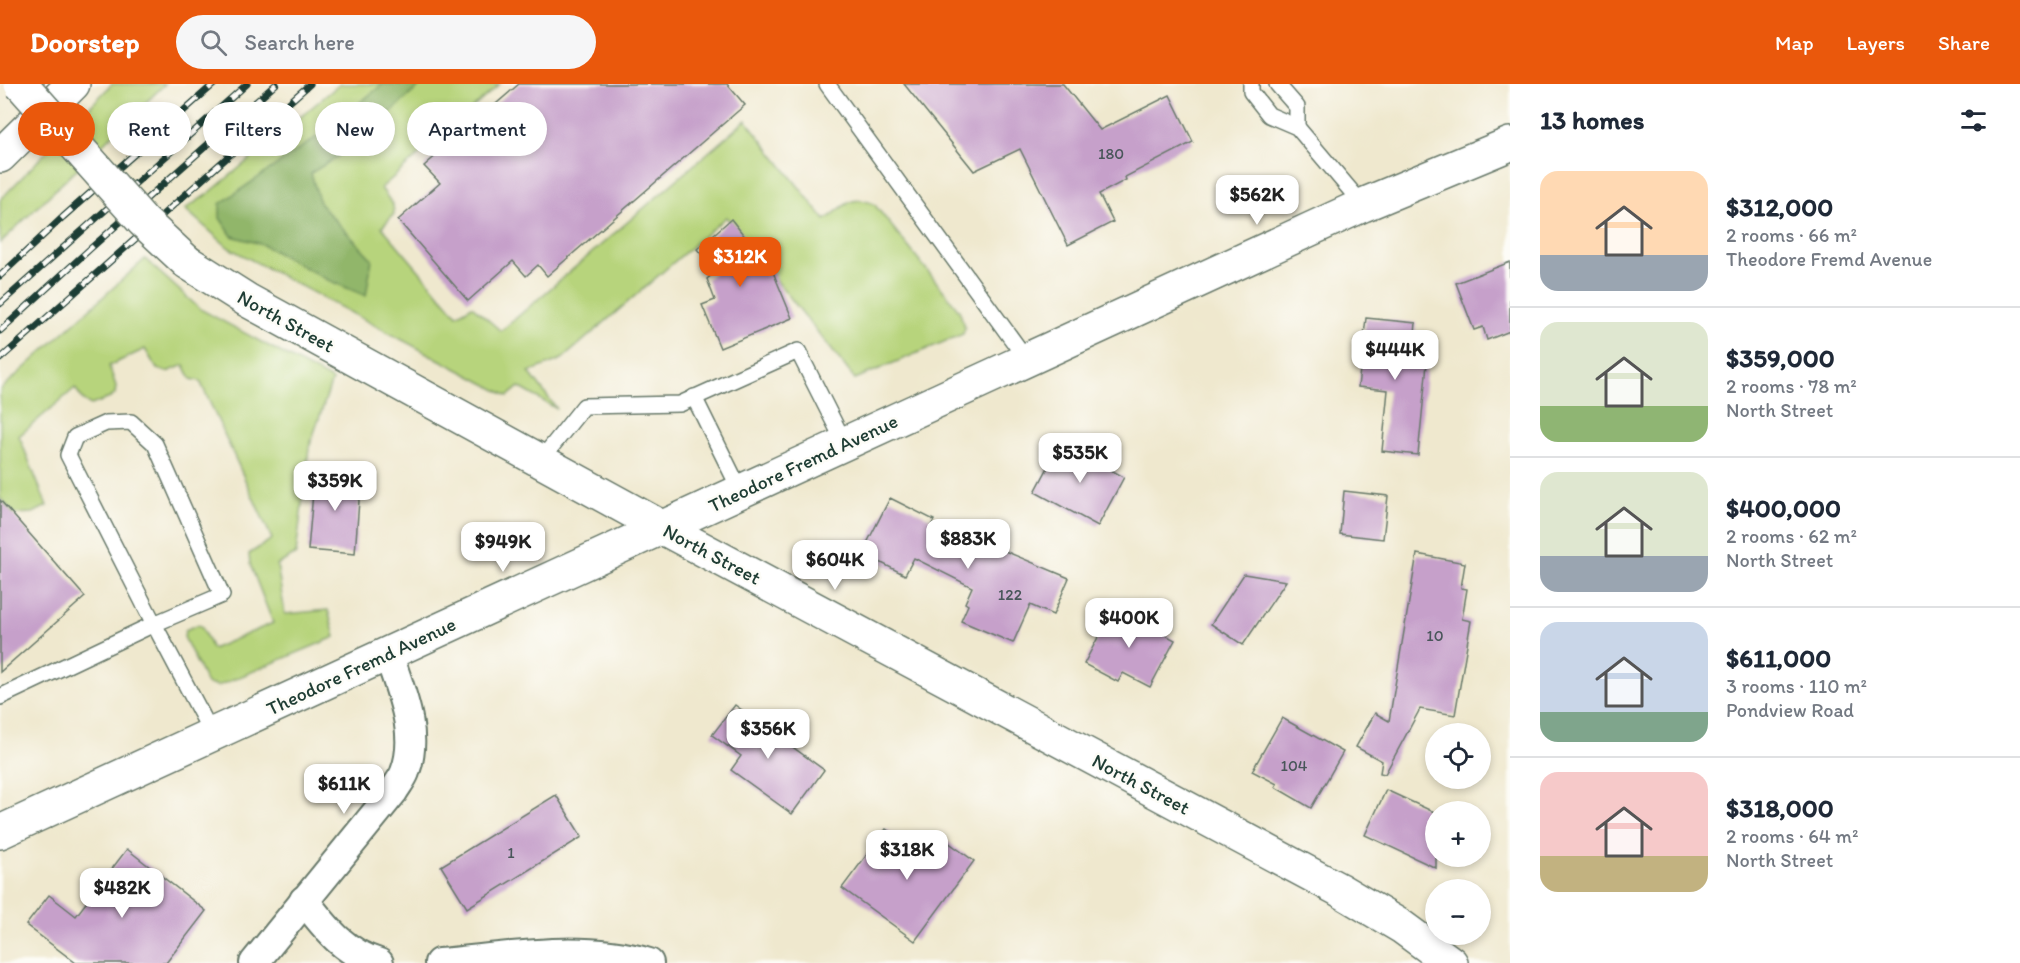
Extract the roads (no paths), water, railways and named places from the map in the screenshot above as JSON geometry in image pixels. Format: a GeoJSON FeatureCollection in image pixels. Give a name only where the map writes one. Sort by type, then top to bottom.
{"type":"FeatureCollection","features":[{"type":"Feature","properties":{"kind":"main road","name":"North Street"},"geometry":{"type":"LineString","coordinates":[[21,84],[143,222],[187,262],[239,296],[663,528],[1338,889],[1401,927],[1451,963]]}},
{"type":"Feature","properties":{"kind":"main road"},"geometry":{"type":"LineString","coordinates":[[0,156],[73,84]]}},
{"type":"Feature","properties":{"kind":"main road","name":"Theodore Fremd Avenue"},"geometry":{"type":"LineString","coordinates":[[0,832],[1363,205],[1510,144]]}},
{"type":"Feature","properties":{"kind":"street"},"geometry":{"type":"LineString","coordinates":[[254,963],[393,792],[405,771],[410,743],[408,715],[388,653]]}},
{"type":"Feature","properties":{"kind":"street"},"geometry":{"type":"LineString","coordinates":[[304,900],[328,931],[348,949],[379,963]]}},
{"type":"Feature","properties":{"kind":"street"},"geometry":{"type":"LineString","coordinates":[[439,963],[586,952],[628,957],[649,963]]}},
{"type":"Feature","properties":{"kind":"lane"},"geometry":{"type":"LineString","coordinates":[[827,84],[1028,360]]}},
{"type":"Feature","properties":{"kind":"lane"},"geometry":{"type":"LineString","coordinates":[[1251,84],[1251,92],[1269,115],[1297,127],[1363,205]]}},
{"type":"Feature","properties":{"kind":"lane"},"geometry":{"type":"LineString","coordinates":[[1277,84],[1297,107],[1297,127]]}},
{"type":"Feature","properties":{"kind":"lane"},"geometry":{"type":"LineString","coordinates":[[540,461],[584,406],[680,404],[798,351],[845,444]]}},
{"type":"Feature","properties":{"kind":"lane"},"geometry":{"type":"LineString","coordinates":[[694,398],[741,492]]}},
{"type":"Feature","properties":{"kind":"lane"},"geometry":{"type":"LineString","coordinates":[[0,697],[154,624],[222,595],[155,444],[132,422],[106,423],[75,437],[68,455],[154,624],[212,734]]}},
{"type":"Feature","properties":{"kind":"railway"},"geometry":{"type":"LineString","coordinates":[[0,276],[63,217],[214,84]]}},
{"type":"Feature","properties":{"kind":"railway"},"geometry":{"type":"LineString","coordinates":[[0,304],[247,84]]}},
{"type":"Feature","properties":{"kind":"railway"},"geometry":{"type":"LineString","coordinates":[[0,331],[276,84]]}},
{"type":"Feature","properties":{"kind":"railway"},"geometry":{"type":"LineString","coordinates":[[0,359],[310,84]]}}]}
